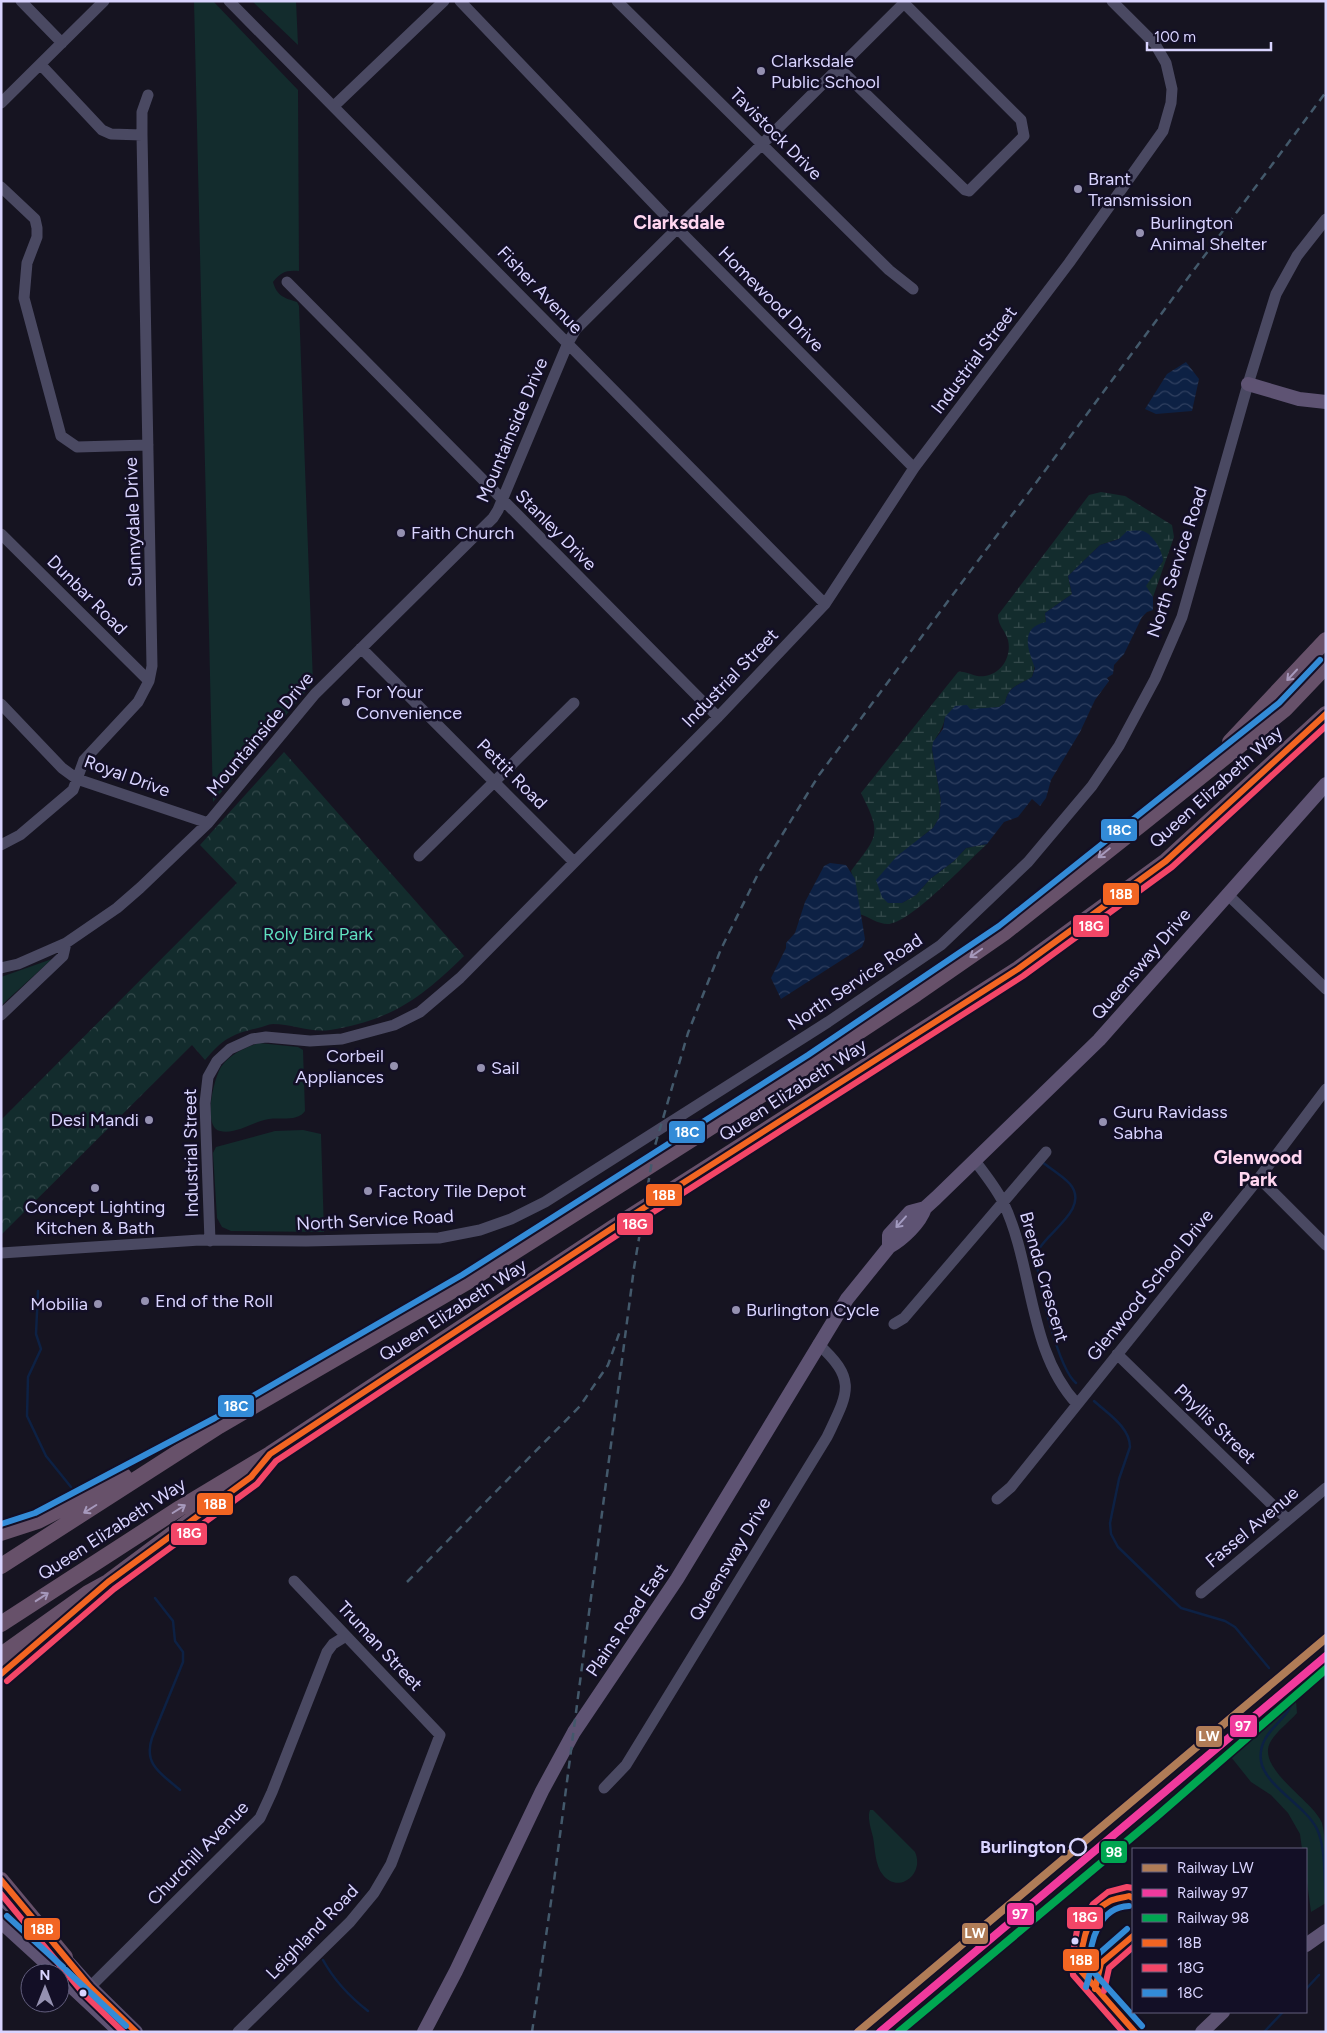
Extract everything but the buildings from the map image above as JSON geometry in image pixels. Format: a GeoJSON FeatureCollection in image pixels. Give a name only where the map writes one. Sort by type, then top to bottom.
{"type":"FeatureCollection","features":[{"type":"Feature","properties":{"kind":"highway"},"geometry":{"type":"LineString","coordinates":[[1143,823],[1213,761],[1326,640]]}},
{"type":"Feature","properties":{"kind":"highway","name":"Queen Elizabeth Way"},"geometry":{"type":"LineString","coordinates":[[1,1566],[218,1426],[467,1282],[813,1062],[1004,934],[1285,709],[1326,666]]}},
{"type":"Feature","properties":{"kind":"highway","name":"Queen Elizabeth Way"},"geometry":{"type":"LineString","coordinates":[[1,1624],[180,1508],[270,1454],[614,1227],[824,1095],[1042,952],[1166,861],[1326,714]]}},
{"type":"Feature","properties":{"kind":"highway"},"geometry":{"type":"LineString","coordinates":[[1,1533],[38,1521],[218,1426]]}},
{"type":"Feature","properties":{"kind":"highway"},"geometry":{"type":"LineString","coordinates":[[1,1655],[88,1593],[108,1582],[251,1477],[270,1454]]}},
{"type":"Feature","properties":{"kind":"highway"},"geometry":{"type":"LineString","coordinates":[[1,1674],[92,1598],[108,1582]]}},
{"type":"Feature","properties":{"kind":"highway"},"geometry":{"type":"LineString","coordinates":[[1,1880],[65,1957]]}},
{"type":"Feature","properties":{"kind":"main road"},"geometry":{"type":"LineString","coordinates":[[1248,384],[1299,399],[1326,402]]}},
{"type":"Feature","properties":{"kind":"main road","name":"Queensway Drive"},"geometry":{"type":"LineString","coordinates":[[975,1161],[1099,1040],[1326,784]]}},
{"type":"Feature","properties":{"kind":"main road","name":"Plains Road East"},"geometry":{"type":"LineString","coordinates":[[424,2032],[456,1971],[542,1791],[574,1732],[711,1524],[846,1299],[889,1247],[898,1242],[922,1216],[925,1208],[975,1161]]}},
{"type":"Feature","properties":{"kind":"main road"},"geometry":{"type":"LineString","coordinates":[[1,1897],[65,1957],[86,1991],[120,2032]]}},
{"type":"Feature","properties":{"kind":"main road"},"geometry":{"type":"LineString","coordinates":[[1,1922],[47,1963]]}},
{"type":"Feature","properties":{"kind":"main road"},"geometry":{"type":"LineString","coordinates":[[1307,1944],[1326,1931]]}},
{"type":"Feature","properties":{"kind":"main road"},"geometry":{"type":"LineString","coordinates":[[70,1981],[86,1991],[136,2032]]}},
{"type":"Feature","properties":{"kind":"main road"},"geometry":{"type":"LineString","coordinates":[[1202,2032],[1222,2013]]}},
{"type":"Feature","properties":{"kind":"street"},"geometry":{"type":"LineString","coordinates":[[21,1],[62,43]]}},
{"type":"Feature","properties":{"kind":"street"},"geometry":{"type":"LineString","coordinates":[[1,104],[104,1]]}},
{"type":"Feature","properties":{"kind":"street","name":"Fisher Avenue"},"geometry":{"type":"LineString","coordinates":[[229,1],[825,604]]}},
{"type":"Feature","properties":{"kind":"street"},"geometry":{"type":"LineString","coordinates":[[334,106],[444,1]]}},
{"type":"Feature","properties":{"kind":"street","name":"Homewood Drive"},"geometry":{"type":"LineString","coordinates":[[460,1],[678,229],[914,468]]}},
{"type":"Feature","properties":{"kind":"street","name":"Tavistock Drive"},"geometry":{"type":"LineString","coordinates":[[618,1],[889,270],[913,289]]}},
{"type":"Feature","properties":{"kind":"street","name":"Industrial Street"},"geometry":{"type":"LineString","coordinates":[[210,1241],[206,1088],[208,1077],[217,1061],[230,1049],[252,1039],[272,1037],[310,1041],[342,1039],[394,1025],[420,1012],[460,978],[718,717],[825,604],[914,468],[1069,263],[1163,132],[1168,119],[1172,90],[1166,63],[1155,44],[1112,1]]}},
{"type":"Feature","properties":{"kind":"street"},"geometry":{"type":"LineString","coordinates":[[838,67],[965,190],[969,191],[1024,136],[1021,120],[905,2]]}},
{"type":"Feature","properties":{"kind":"street","name":"Mountainside Drive"},"geometry":{"type":"LineString","coordinates":[[1,968],[18,964],[66,943],[117,908],[208,823],[315,694],[493,518],[502,501],[568,343],[576,329],[905,2]]}},
{"type":"Feature","properties":{"kind":"street"},"geometry":{"type":"LineString","coordinates":[[41,65],[102,130],[111,134],[142,136]]}},
{"type":"Feature","properties":{"kind":"street","name":"Sunnydale Drive"},"geometry":{"type":"LineString","coordinates":[[1,845],[20,835],[73,790],[84,760],[138,702],[149,681],[154,651],[142,136],[142,112],[148,95]]}},
{"type":"Feature","properties":{"kind":"street"},"geometry":{"type":"LineString","coordinates":[[1,187],[34,219],[37,228],[37,237],[27,263],[24,298],[61,436],[76,447],[148,445]]}},
{"type":"Feature","properties":{"kind":"street","name":"North Service Road"},"geometry":{"type":"LineString","coordinates":[[1,1253],[200,1240],[439,1238],[480,1230],[511,1219],[545,1202],[828,1022],[941,945],[1028,862],[1092,786],[1119,746],[1155,678],[1182,617],[1271,308],[1285,275],[1326,219]]}},
{"type":"Feature","properties":{"kind":"street","name":"Stanley Drive"},"geometry":{"type":"LineString","coordinates":[[287,282],[718,717]]}},
{"type":"Feature","properties":{"kind":"street","name":"Dunbar Road"},"geometry":{"type":"LineString","coordinates":[[1,534],[149,681]]}},
{"type":"Feature","properties":{"kind":"street","name":"Pettit Road"},"geometry":{"type":"LineString","coordinates":[[361,648],[574,862]]}},
{"type":"Feature","properties":{"kind":"street"},"geometry":{"type":"LineString","coordinates":[[418,856],[574,703]]}},
{"type":"Feature","properties":{"kind":"street","name":"Royal Drive"},"geometry":{"type":"LineString","coordinates":[[1,704],[62,768],[77,779],[208,823]]}},
{"type":"Feature","properties":{"kind":"street"},"geometry":{"type":"LineString","coordinates":[[1227,894],[1326,989]]}},
{"type":"Feature","properties":{"kind":"street"},"geometry":{"type":"LineString","coordinates":[[1,1014],[63,956],[66,943]]}},
{"type":"Feature","properties":{"kind":"street","name":"Glenwood School Drive"},"geometry":{"type":"LineString","coordinates":[[998,1498],[1011,1487],[1259,1178],[1326,1089]]}},
{"type":"Feature","properties":{"kind":"street"},"geometry":{"type":"LineString","coordinates":[[894,1324],[904,1318],[1002,1201],[1046,1152]]}},
{"type":"Feature","properties":{"kind":"street","name":"Brenda Crescent"},"geometry":{"type":"LineString","coordinates":[[975,1161],[1002,1201],[1013,1230],[1042,1336],[1064,1391],[1076,1404]]}},
{"type":"Feature","properties":{"kind":"street"},"geometry":{"type":"LineString","coordinates":[[1259,1178],[1326,1245]]}},
{"type":"Feature","properties":{"kind":"street","name":"Queensway Drive"},"geometry":{"type":"LineString","coordinates":[[604,1788],[626,1765],[831,1429],[843,1403],[845,1378],[837,1361],[818,1344]]}},
{"type":"Feature","properties":{"kind":"street","name":"Phyllis Street"},"geometry":{"type":"LineString","coordinates":[[1117,1354],[1288,1520]]}},
{"type":"Feature","properties":{"kind":"street","name":"Fassel Avenue"},"geometry":{"type":"LineString","coordinates":[[1201,1593],[1326,1488]]}},
{"type":"Feature","properties":{"kind":"street","name":"Truman Street"},"geometry":{"type":"LineString","coordinates":[[294,1581],[440,1735]]}},
{"type":"Feature","properties":{"kind":"street","name":"Churchill Avenue"},"geometry":{"type":"LineString","coordinates":[[86,1991],[260,1818],[327,1652],[334,1644],[346,1636]]}},
{"type":"Feature","properties":{"kind":"street","name":"Leighland Road"},"geometry":{"type":"LineString","coordinates":[[238,2032],[350,1922],[374,1893],[391,1864],[440,1735]]}},
{"type":"Feature","properties":{"kind":"green space"},"geometry":{"type":"Polygon","coordinates":[[[194,1],[213,1],[298,90],[299,271],[284,272],[273,282],[279,293],[285,298],[297,302],[299,306],[313,683],[213,802],[194,1]]]}},
{"type":"Feature","properties":{"kind":"green space"},"geometry":{"type":"Polygon","coordinates":[[[252,1],[296,1],[298,45],[252,1]]]}},
{"type":"Feature","properties":{"kind":"green space"},"geometry":{"type":"Polygon","coordinates":[[[1101,492],[1125,496],[1172,525],[1174,537],[1153,597],[1145,586],[1163,561],[1142,531],[1100,545],[1068,576],[1072,594],[1045,613],[1046,622],[1032,677],[1011,689],[1005,703],[999,707],[945,717],[932,749],[941,801],[939,818],[933,828],[920,838],[888,903],[902,903],[916,895],[930,879],[954,861],[966,848],[987,844],[924,903],[898,921],[884,924],[859,914],[857,891],[851,871],[872,842],[874,834],[872,818],[861,793],[958,672],[978,676],[991,675],[1004,664],[1009,646],[998,615],[1089,495],[1101,492]]]}},
{"type":"Feature","properties":{"kind":"green space","name":"Roly Bird Park"},"geometry":{"type":"Polygon","coordinates":[[[284,752],[464,956],[434,984],[419,995],[404,1005],[371,1020],[352,1026],[323,1031],[269,1024],[228,1038],[205,1060],[192,1045],[1,1235],[1,1120],[237,883],[200,845],[284,752]]]}},
{"type":"Feature","properties":{"kind":"green space"},"geometry":{"type":"Polygon","coordinates":[[[52,959],[5,1002],[1,1006],[1,977],[52,959]]]}},
{"type":"Feature","properties":{"kind":"green space"},"geometry":{"type":"Polygon","coordinates":[[[259,1043],[298,1047],[303,1050],[305,1111],[298,1117],[263,1120],[232,1131],[220,1131],[215,1128],[211,1112],[211,1102],[218,1073],[225,1062],[233,1055],[259,1043]]]}},
{"type":"Feature","properties":{"kind":"green space"},"geometry":{"type":"Polygon","coordinates":[[[303,1130],[321,1134],[324,1232],[231,1231],[222,1227],[217,1218],[213,1153],[216,1147],[275,1131],[303,1130]]]}},
{"type":"Feature","properties":{"kind":"green space"},"geometry":{"type":"Polygon","coordinates":[[[1295,1688],[1297,1713],[1274,1737],[1268,1751],[1277,1773],[1317,1814],[1322,1823],[1325,1851],[1326,1903],[1311,1912],[1307,1882],[1307,1848],[1302,1848],[1300,1834],[1288,1813],[1271,1795],[1251,1782],[1227,1752],[1295,1688]]]}},
{"type":"Feature","properties":{"kind":"green space"},"geometry":{"type":"Polygon","coordinates":[[[870,1810],[873,1810],[915,1852],[916,1868],[908,1879],[902,1882],[896,1883],[889,1880],[880,1871],[870,1823],[870,1810]]]}},
{"type":"Feature","properties":{"kind":"water"},"geometry":{"type":"Polygon","coordinates":[[[1186,362],[1199,379],[1192,411],[1156,414],[1145,409],[1167,374],[1186,362]]]}},
{"type":"Feature","properties":{"kind":"water"},"geometry":{"type":"Polygon","coordinates":[[[1127,531],[1147,533],[1154,539],[1161,553],[1163,561],[1146,586],[1153,597],[1153,610],[1147,612],[1142,617],[1124,654],[1114,665],[1113,674],[1107,678],[1109,681],[1095,700],[1080,732],[1051,780],[1046,798],[1040,806],[1032,799],[1018,817],[1004,822],[987,844],[966,848],[954,861],[930,879],[916,895],[902,903],[888,903],[882,897],[876,880],[897,856],[933,828],[939,818],[941,801],[932,749],[933,742],[943,729],[945,717],[955,706],[967,705],[970,709],[999,707],[1005,703],[1011,689],[1032,677],[1035,668],[1028,647],[1028,640],[1032,629],[1046,622],[1045,613],[1072,594],[1068,576],[1100,545],[1119,539],[1127,531]]]}},
{"type":"Feature","properties":{"kind":"water"},"geometry":{"type":"Polygon","coordinates":[[[830,863],[846,865],[855,879],[865,939],[862,947],[781,999],[771,978],[786,948],[786,943],[795,933],[805,902],[824,866],[830,863]]]}},
{"type":"Feature","properties":{"kind":"waterway"},"geometry":{"type":"LineString","coordinates":[[1042,1162],[1067,1181],[1075,1193],[1075,1202],[1072,1210],[1039,1249],[1037,1264],[1051,1327],[1063,1362],[1069,1375],[1076,1383]]}},
{"type":"Feature","properties":{"kind":"waterway"},"geometry":{"type":"LineString","coordinates":[[38,1291],[36,1334],[41,1349],[28,1377],[27,1416],[46,1456],[71,1487]]}},
{"type":"Feature","properties":{"kind":"waterway"},"geometry":{"type":"LineString","coordinates":[[1094,1401],[1117,1421],[1129,1440],[1130,1447],[1119,1479],[1110,1523],[1111,1534],[1118,1547],[1181,1608],[1225,1621],[1235,1627],[1269,1668]]}},
{"type":"Feature","properties":{"kind":"waterway"},"geometry":{"type":"LineString","coordinates":[[155,1598],[173,1621],[175,1641],[183,1652],[183,1662],[152,1738],[150,1755],[152,1762],[161,1774],[180,1790]]}},
{"type":"Feature","properties":{"kind":"waterway"},"geometry":{"type":"LineString","coordinates":[[1290,1695],[1291,1703],[1289,1710],[1270,1731],[1265,1740],[1261,1750],[1261,1761],[1270,1779],[1304,1812],[1317,1829],[1322,1845],[1326,1901]]}},
{"type":"Feature","properties":{"kind":"waterway"},"geometry":{"type":"LineString","coordinates":[[323,1960],[343,1988],[368,2011]]}},
{"type":"Feature","properties":{"kind":"waterway"},"geometry":{"type":"LineString","coordinates":[[1307,1988],[1319,1975]]}},
{"type":"Feature","properties":{"kind":"waterway"},"geometry":{"type":"LineString","coordinates":[[1264,2032],[1282,2013]]}},
{"type":"Feature","properties":{"kind":"railway"},"geometry":{"type":"LineString","coordinates":[[532,2032],[554,1881],[634,1268],[654,1149],[688,1033],[721,949],[758,874],[819,775],[1326,92]]}},
{"type":"Feature","properties":{"kind":"railway"},"geometry":{"type":"LineString","coordinates":[[407,1582],[580,1406],[608,1365],[620,1331]]}},
{"type":"Feature","properties":{"kind":"rail line","name":"LW"},"geometry":{"type":"LineString","coordinates":[[858,2032],[1326,1638]]}},
{"type":"Feature","properties":{"kind":"rail line","name":"97"},"geometry":{"type":"LineString","coordinates":[[880,2032],[1326,1656]]}},
{"type":"Feature","properties":{"kind":"rail line","name":"98"},"geometry":{"type":"LineString","coordinates":[[899,2032],[1156,1817],[1326,1669]]}},
{"type":"Feature","properties":{"kind":"transit line","name":"18C"},"geometry":{"type":"LineString","coordinates":[[1,1524],[35,1513],[215,1418],[462,1275],[808,1055],[999,926],[1279,703],[1320,660]]}},
{"type":"Feature","properties":{"kind":"transit line","name":"18B"},"geometry":{"type":"LineString","coordinates":[[1,1674],[108,1582],[251,1477],[270,1454],[614,1227],[1018,969],[1166,861],[1326,714]]}},
{"type":"Feature","properties":{"kind":"transit line","name":"18G"},"geometry":{"type":"LineString","coordinates":[[7,1681],[114,1589],[257,1484],[276,1461],[619,1234],[1023,976],[1172,867],[1326,726]]}},
{"type":"Feature","properties":{"kind":"transit line","name":"18B"},"geometry":{"type":"LineString","coordinates":[[1,1880],[90,1987],[136,2032]]}},
{"type":"Feature","properties":{"kind":"transit line","name":"18G"},"geometry":{"type":"LineString","coordinates":[[1123,2032],[1073,1975],[1072,1960],[1077,1930],[1093,1904],[1108,1892],[1127,1887],[1132,1888]]}},
{"type":"Feature","properties":{"kind":"transit line","name":"18G"},"geometry":{"type":"LineString","coordinates":[[1,1894],[83,1993],[123,2032]]}},
{"type":"Feature","properties":{"kind":"transit line","name":"18B"},"geometry":{"type":"LineString","coordinates":[[1132,1898],[1129,1896],[1112,1900],[1095,1913],[1086,1931],[1080,1970],[1135,2032]]}},
{"type":"Feature","properties":{"kind":"transit line","name":"18C"},"geometry":{"type":"LineString","coordinates":[[1129,1906],[1110,1912],[1103,1919],[1091,1947],[1089,1967],[1142,2026]]}},
{"type":"Feature","properties":{"kind":"transit line","name":"18C"},"geometry":{"type":"LineString","coordinates":[[7,1916],[59,1963]]}},
{"type":"Feature","properties":{"kind":"transit line","name":"18C"},"geometry":{"type":"LineString","coordinates":[[1086,1987],[1094,1958],[1127,1929]]}},
{"type":"Feature","properties":{"kind":"transit line","name":"18B"},"geometry":{"type":"LineString","coordinates":[[1095,1989],[1101,1963],[1132,1937]]}},
{"type":"Feature","properties":{"kind":"transit line","name":"18G"},"geometry":{"type":"LineString","coordinates":[[1104,1991],[1109,1968],[1132,1948]]}},
{"type":"Feature","properties":{"kind":"transit line","name":"18C"},"geometry":{"type":"LineString","coordinates":[[70,1974],[126,2026]]}},
{"type":"Feature","properties":{"kind":"place","name":"Clarksdale Public School"},"geometry":{"type":"Point","coordinates":[761,71]}},
{"type":"Feature","properties":{"kind":"place","name":"Brant Transmission"},"geometry":{"type":"Point","coordinates":[1078,189]}},
{"type":"Feature","properties":{"kind":"place","name":"Burlington Animal Shelter"},"geometry":{"type":"Point","coordinates":[1140,233]}},
{"type":"Feature","properties":{"kind":"place","name":"Faith Church"},"geometry":{"type":"Point","coordinates":[401,533]}},
{"type":"Feature","properties":{"kind":"place","name":"For Your Convenience"},"geometry":{"type":"Point","coordinates":[346,702]}},
{"type":"Feature","properties":{"kind":"place","name":"Corbeil Appliances"},"geometry":{"type":"Point","coordinates":[394,1066]}},
{"type":"Feature","properties":{"kind":"place","name":"Sail"},"geometry":{"type":"Point","coordinates":[481,1068]}},
{"type":"Feature","properties":{"kind":"place","name":"Desi Mandi"},"geometry":{"type":"Point","coordinates":[149,1120]}},
{"type":"Feature","properties":{"kind":"place","name":"Guru Ravidass Sabha"},"geometry":{"type":"Point","coordinates":[1103,1122]}},
{"type":"Feature","properties":{"kind":"place","name":"Concept Lighting Kitchen & Bath"},"geometry":{"type":"Point","coordinates":[95,1188]}},
{"type":"Feature","properties":{"kind":"place","name":"Factory Tile Depot"},"geometry":{"type":"Point","coordinates":[368,1191]}},
{"type":"Feature","properties":{"kind":"place","name":"End of the Roll"},"geometry":{"type":"Point","coordinates":[145,1301]}},
{"type":"Feature","properties":{"kind":"place","name":"Mobilia"},"geometry":{"type":"Point","coordinates":[98,1304]}},
{"type":"Feature","properties":{"kind":"place","name":"Burlington Cycle"},"geometry":{"type":"Point","coordinates":[736,1310]}},
{"type":"Feature","properties":{"kind":"place","name":"Burlington"},"geometry":{"type":"Point","coordinates":[1078,1847]}},
{"type":"Feature","properties":{"kind":"district","name":"Clarksdale"},"geometry":{"type":"Point","coordinates":[679,222]}},
{"type":"Feature","properties":{"kind":"district","name":"Glenwood Park"},"geometry":{"type":"Point","coordinates":[1258,1168]}}]}
